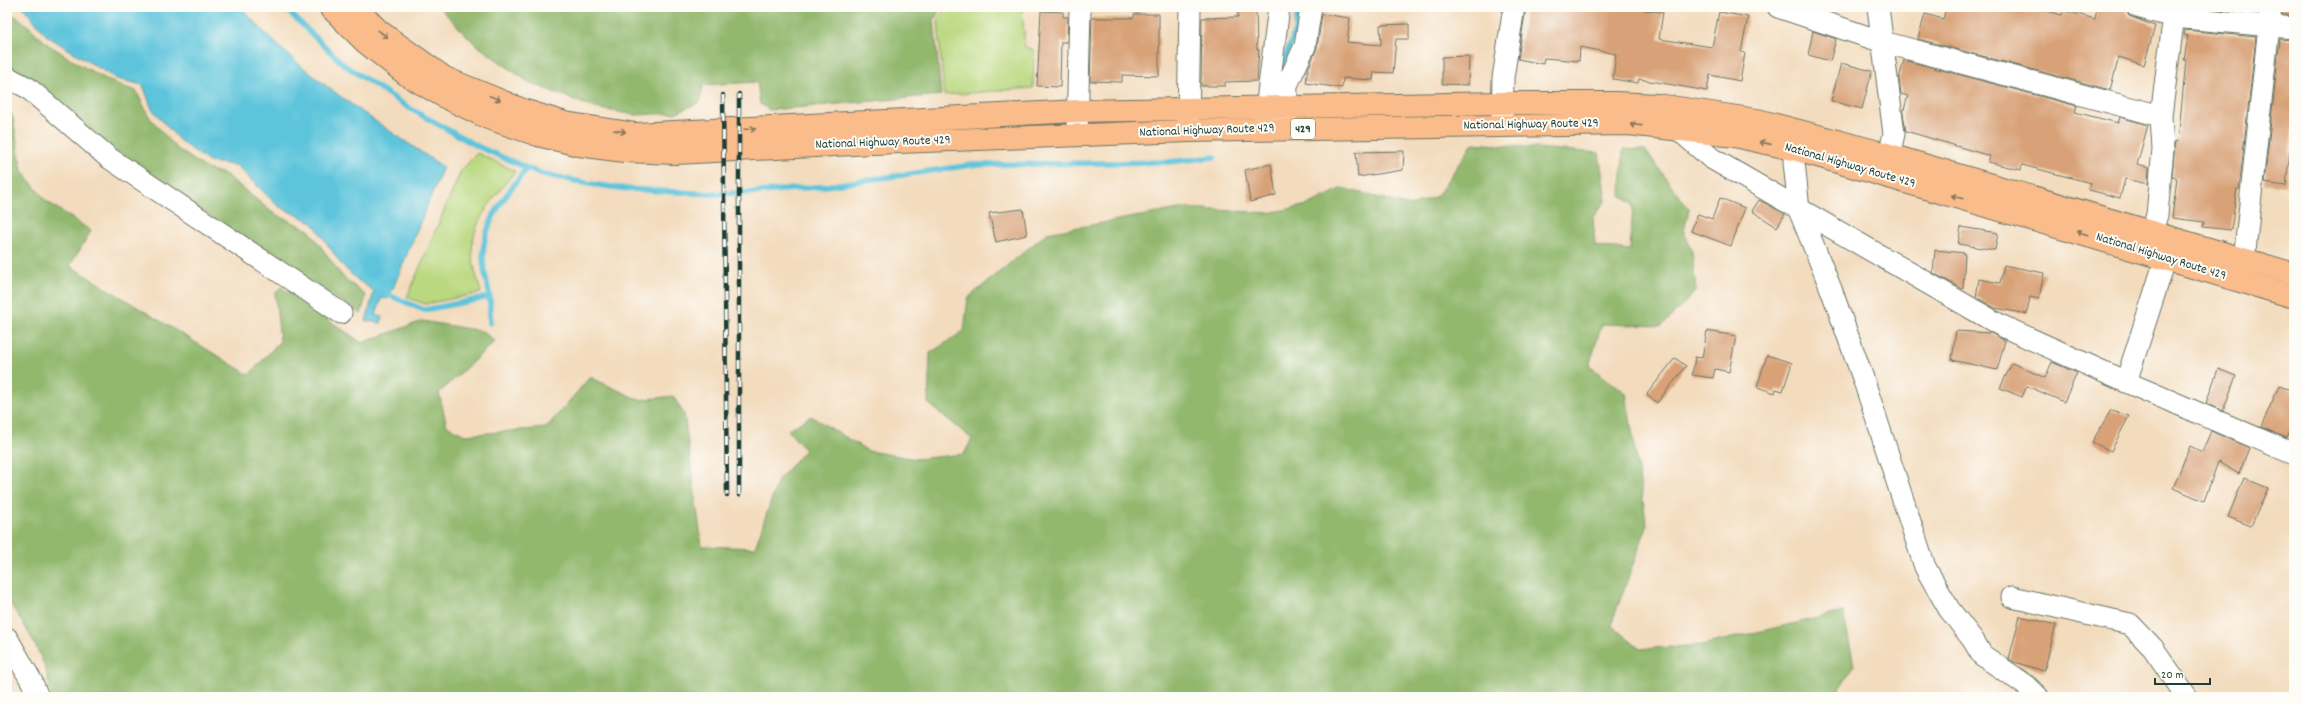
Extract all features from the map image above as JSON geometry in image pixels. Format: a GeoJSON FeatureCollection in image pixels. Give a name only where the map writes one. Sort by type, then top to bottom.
{"type":"FeatureCollection","features":[{"type":"Feature","properties":{"kind":"highway","name":"National Highway Route 429"},"geometry":{"type":"LineString","coordinates":[[330,7],[364,42],[407,75],[443,96],[488,118],[538,135],[579,145],[624,151],[676,153],[873,143],[1188,131],[1275,119],[1502,103],[1615,103],[1658,105],[1757,120],[1799,140],[1884,176],[2159,245]]}},
{"type":"Feature","properties":{"kind":"highway","name":"National Highway Route 429"},"geometry":{"type":"LineString","coordinates":[[355,7],[379,31],[445,78],[523,110],[565,123],[636,134],[1078,111],[1189,109],[1275,119],[1502,125],[1628,124],[1735,136],[1799,140],[1890,155],[2159,245],[2242,270],[2294,297]]}},
{"type":"Feature","properties":{"kind":"highway","name":"National Highway Route 429"},"geometry":{"type":"LineString","coordinates":[[2242,270],[2294,274]]}},
{"type":"Feature","properties":{"kind":"street"},"geometry":{"type":"LineString","coordinates":[[1078,135],[1080,7]]}},
{"type":"Feature","properties":{"kind":"street"},"geometry":{"type":"LineString","coordinates":[[1188,131],[1190,7]]}},
{"type":"Feature","properties":{"kind":"street"},"geometry":{"type":"LineString","coordinates":[[1275,119],[1278,7]]}},
{"type":"Feature","properties":{"kind":"street"},"geometry":{"type":"LineString","coordinates":[[1275,119],[1287,85],[1305,46],[1311,7]]}},
{"type":"Feature","properties":{"kind":"street"},"geometry":{"type":"LineString","coordinates":[[1502,125],[1503,78],[1514,7]]}},
{"type":"Feature","properties":{"kind":"street"},"geometry":{"type":"LineString","coordinates":[[1778,7],[1883,42],[2161,116]]}},
{"type":"Feature","properties":{"kind":"street"},"geometry":{"type":"LineString","coordinates":[[1878,7],[1894,134],[1884,176]]}},
{"type":"Feature","properties":{"kind":"street"},"geometry":{"type":"LineString","coordinates":[[2137,7],[2174,12],[2270,16],[2294,28]]}},
{"type":"Feature","properties":{"kind":"street"},"geometry":{"type":"LineString","coordinates":[[2126,382],[2159,245],[2157,215],[2163,149],[2161,116],[2174,12]]}},
{"type":"Feature","properties":{"kind":"street"},"geometry":{"type":"LineString","coordinates":[[2242,270],[2270,16]]}},
{"type":"Feature","properties":{"kind":"street"},"geometry":{"type":"LineString","coordinates":[[7,77],[28,88],[109,158],[341,313]]}},
{"type":"Feature","properties":{"kind":"street"},"geometry":{"type":"LineString","coordinates":[[1678,129],[1711,158],[2000,325],[2126,382],[2294,454]]}},
{"type":"Feature","properties":{"kind":"street"},"geometry":{"type":"LineString","coordinates":[[1799,140],[1794,162],[1799,210],[1831,289],[1866,385],[1925,567],[1949,609],[1973,640],[1982,655],[2027,686],[2038,697]]}},
{"type":"Feature","properties":{"kind":"street"},"geometry":{"type":"LineString","coordinates":[[2012,597],[2130,624],[2153,648],[2186,697]]}},
{"type":"Feature","properties":{"kind":"street"},"geometry":{"type":"LineString","coordinates":[[7,638],[32,682],[38,697]]}},
{"type":"Feature","properties":{"kind":"green space"},"geometry":{"type":"Polygon","coordinates":[[[439,7],[944,7],[940,9],[934,20],[941,95],[770,110],[760,104],[757,82],[703,85],[700,102],[675,113],[636,115],[595,108],[528,82],[475,44],[439,7]]]}},
{"type":"Feature","properties":{"kind":"green space"},"geometry":{"type":"Polygon","coordinates":[[[955,7],[1022,7],[1025,47],[1034,50],[1033,88],[944,95],[938,21],[943,11],[955,7]]]}},
{"type":"Feature","properties":{"kind":"green space"},"geometry":{"type":"Polygon","coordinates":[[[7,13],[24,22],[49,45],[80,65],[102,77],[136,91],[150,118],[176,148],[207,169],[225,174],[273,213],[309,230],[342,276],[366,296],[361,314],[110,151],[26,75],[7,66],[7,13]]]}},
{"type":"Feature","properties":{"kind":"green space"},"geometry":{"type":"Polygon","coordinates":[[[7,103],[13,118],[22,171],[46,201],[91,231],[70,266],[249,375],[280,341],[275,294],[281,287],[362,343],[422,321],[482,331],[495,341],[439,393],[447,426],[465,435],[546,428],[590,377],[639,400],[673,396],[684,414],[702,546],[755,548],[778,480],[805,450],[788,430],[811,416],[868,451],[917,459],[964,454],[972,439],[928,403],[930,353],[964,331],[968,298],[1047,233],[1184,208],[1269,213],[1308,205],[1342,188],[1411,206],[1437,196],[1473,143],[1599,153],[1606,200],[1593,217],[1595,246],[1630,250],[1633,205],[1621,195],[1623,149],[1645,150],[1689,209],[1684,231],[1692,251],[1696,291],[1662,326],[1602,324],[1589,366],[1626,393],[1647,526],[1611,625],[1640,649],[1702,645],[1843,612],[1854,665],[1839,689],[1840,697],[51,697],[46,670],[41,658],[29,633],[7,599],[7,103]]]}},
{"type":"Feature","properties":{"kind":"green space"},"geometry":{"type":"Polygon","coordinates":[[[477,153],[515,171],[493,198],[476,228],[472,251],[475,272],[481,293],[425,304],[407,297],[461,171],[477,153]]]}},
{"type":"Feature","properties":{"kind":"water"},"geometry":{"type":"Polygon","coordinates":[[[23,7],[241,7],[263,31],[311,74],[443,167],[389,298],[381,299],[376,315],[383,317],[381,323],[366,321],[374,291],[355,278],[341,264],[313,223],[278,206],[236,165],[209,162],[179,140],[152,109],[143,85],[117,79],[47,36],[23,7]]]}},
{"type":"Feature","properties":{"kind":"building"},"geometry":{"type":"Polygon","coordinates":[[[1238,7],[1256,7],[1257,50],[1259,50],[1257,81],[1225,82],[1225,86],[1201,86],[1202,18],[1238,17],[1238,7]]]}},
{"type":"Feature","properties":{"kind":"building"},"geometry":{"type":"Polygon","coordinates":[[[1526,7],[1618,7],[1663,12],[1659,39],[1712,47],[1719,12],[1748,17],[1741,52],[1745,53],[1740,81],[1710,75],[1707,91],[1639,79],[1638,83],[1613,79],[1616,54],[1580,47],[1579,61],[1544,58],[1543,64],[1518,59],[1526,7]]]}},
{"type":"Feature","properties":{"kind":"building"},"geometry":{"type":"Polygon","coordinates":[[[1946,7],[2033,7],[2062,15],[2063,10],[2095,19],[2097,7],[2125,7],[2129,16],[2155,26],[2144,65],[2119,57],[2110,90],[1918,39],[1925,14],[1943,19],[1946,7]]]}},
{"type":"Feature","properties":{"kind":"building"},"geometry":{"type":"Polygon","coordinates":[[[2196,7],[2259,7],[2258,13],[2196,7]]]}},
{"type":"Feature","properties":{"kind":"building"},"geometry":{"type":"Polygon","coordinates":[[[2283,7],[2294,7],[2294,16],[2282,15],[2283,7]]]}},
{"type":"Feature","properties":{"kind":"building"},"geometry":{"type":"Polygon","coordinates":[[[1041,11],[1063,12],[1063,17],[1068,17],[1067,42],[1061,42],[1060,87],[1037,86],[1041,11]]]}},
{"type":"Feature","properties":{"kind":"building"},"geometry":{"type":"Polygon","coordinates":[[[1134,14],[1159,14],[1159,76],[1122,75],[1122,82],[1090,81],[1092,18],[1134,18],[1134,14]]]}},
{"type":"Feature","properties":{"kind":"building"},"geometry":{"type":"Polygon","coordinates":[[[1322,14],[1350,18],[1347,42],[1381,45],[1380,25],[1409,24],[1409,39],[1396,39],[1393,73],[1374,72],[1373,80],[1343,78],[1342,88],[1306,83],[1308,69],[1317,48],[1322,14]]]}},
{"type":"Feature","properties":{"kind":"building"},"geometry":{"type":"Polygon","coordinates":[[[2185,30],[2256,37],[2239,189],[2237,189],[2231,230],[2203,227],[2204,222],[2172,218],[2177,178],[2172,177],[2175,141],[2178,142],[2186,60],[2184,60],[2188,36],[2184,35],[2185,30]]]}},
{"type":"Feature","properties":{"kind":"building"},"geometry":{"type":"Polygon","coordinates":[[[1813,31],[1836,39],[1830,61],[1808,55],[1813,31]]]}},
{"type":"Feature","properties":{"kind":"building"},"geometry":{"type":"Polygon","coordinates":[[[2280,39],[2294,40],[2294,115],[2286,186],[2264,183],[2280,39]]]}},
{"type":"Feature","properties":{"kind":"building"},"geometry":{"type":"Polygon","coordinates":[[[1469,56],[1468,85],[1442,84],[1442,57],[1469,56]]]}},
{"type":"Feature","properties":{"kind":"building"},"geometry":{"type":"Polygon","coordinates":[[[1904,60],[2077,106],[2075,112],[2118,123],[2120,117],[2148,125],[2137,165],[2149,168],[2148,184],[2125,179],[2120,198],[2089,190],[2091,183],[2022,165],[2021,170],[1988,162],[1990,156],[1906,131],[1903,113],[1908,96],[1901,94],[1899,79],[1904,60]]]}},
{"type":"Feature","properties":{"kind":"building"},"geometry":{"type":"Polygon","coordinates":[[[1841,63],[1872,71],[1862,109],[1831,101],[1841,63]]]}},
{"type":"Feature","properties":{"kind":"building"},"geometry":{"type":"Polygon","coordinates":[[[1404,151],[1403,170],[1358,177],[1356,152],[1404,151]]]}},
{"type":"Feature","properties":{"kind":"building"},"geometry":{"type":"Polygon","coordinates":[[[1271,164],[1276,195],[1250,202],[1245,170],[1271,164]]]}},
{"type":"Feature","properties":{"kind":"building"},"geometry":{"type":"Polygon","coordinates":[[[1720,198],[1745,208],[1731,246],[1691,231],[1698,214],[1712,219],[1720,198]]]}},
{"type":"Feature","properties":{"kind":"building"},"geometry":{"type":"Polygon","coordinates":[[[1759,200],[1785,214],[1777,227],[1752,211],[1759,200]]]}},
{"type":"Feature","properties":{"kind":"building"},"geometry":{"type":"Polygon","coordinates":[[[1023,209],[1027,235],[996,242],[989,213],[1023,209]]]}},
{"type":"Feature","properties":{"kind":"building"},"geometry":{"type":"Polygon","coordinates":[[[1961,227],[1998,233],[1995,250],[1958,244],[1961,227]]]}},
{"type":"Feature","properties":{"kind":"building"},"geometry":{"type":"Polygon","coordinates":[[[1935,250],[1965,253],[1963,289],[1933,273],[1935,250]]]}},
{"type":"Feature","properties":{"kind":"building"},"geometry":{"type":"Polygon","coordinates":[[[2004,265],[2044,273],[2039,299],[2030,297],[2027,314],[1995,308],[1976,297],[1979,279],[2000,283],[2004,265]]]}},
{"type":"Feature","properties":{"kind":"building"},"geometry":{"type":"Polygon","coordinates":[[[1707,331],[1736,336],[1729,372],[1715,369],[1713,378],[1692,375],[1695,357],[1702,358],[1707,331]]]}},
{"type":"Feature","properties":{"kind":"building"},"geometry":{"type":"Polygon","coordinates":[[[1956,331],[1991,333],[2005,341],[1997,370],[1952,360],[1956,331]]]}},
{"type":"Feature","properties":{"kind":"building"},"geometry":{"type":"Polygon","coordinates":[[[1767,355],[1792,363],[1783,391],[1776,389],[1775,393],[1757,387],[1767,355]]]}},
{"type":"Feature","properties":{"kind":"building"},"geometry":{"type":"Polygon","coordinates":[[[1675,358],[1686,366],[1657,403],[1647,394],[1675,358]]]}},
{"type":"Feature","properties":{"kind":"building"},"geometry":{"type":"Polygon","coordinates":[[[2052,362],[2077,373],[2064,402],[2027,386],[2022,397],[2000,388],[2012,363],[2045,378],[2052,362]]]}},
{"type":"Feature","properties":{"kind":"building"},"geometry":{"type":"Polygon","coordinates":[[[2218,369],[2236,376],[2223,411],[2206,403],[2218,369]]]}},
{"type":"Feature","properties":{"kind":"building"},"geometry":{"type":"Polygon","coordinates":[[[2279,386],[2294,391],[2294,424],[2287,438],[2261,427],[2279,386]]]}},
{"type":"Feature","properties":{"kind":"building"},"geometry":{"type":"Polygon","coordinates":[[[2111,410],[2129,416],[2111,451],[2092,442],[2111,410]]]}},
{"type":"Feature","properties":{"kind":"building"},"geometry":{"type":"Polygon","coordinates":[[[2211,431],[2249,448],[2239,474],[2218,462],[2204,501],[2173,488],[2190,446],[2202,452],[2211,431]]]}},
{"type":"Feature","properties":{"kind":"building"},"geometry":{"type":"Polygon","coordinates":[[[2244,478],[2268,488],[2251,526],[2228,517],[2244,478]]]}},
{"type":"Feature","properties":{"kind":"building"},"geometry":{"type":"Polygon","coordinates":[[[2020,616],[2056,625],[2044,671],[2014,662],[2009,659],[2020,616]]]}},
{"type":"Feature","properties":{"kind":"waterway"},"geometry":{"type":"LineString","coordinates":[[284,7],[343,64],[409,108],[479,147],[527,168],[543,174],[590,184],[627,189],[712,194],[760,192],[826,186],[971,165],[1168,162],[1215,157]]}},
{"type":"Feature","properties":{"kind":"waterway"},"geometry":{"type":"LineString","coordinates":[[1281,71],[1296,28],[1298,7]]}},
{"type":"Feature","properties":{"kind":"waterway"},"geometry":{"type":"LineString","coordinates":[[384,293],[424,310],[490,297],[483,262],[484,244],[487,232],[497,209],[527,168]]}},
{"type":"Feature","properties":{"kind":"waterway"},"geometry":{"type":"LineString","coordinates":[[490,297],[490,323]]}},
{"type":"Feature","properties":{"kind":"railway"},"geometry":{"type":"LineString","coordinates":[[739,94],[739,495]]}},
{"type":"Feature","properties":{"kind":"railway"},"geometry":{"type":"LineString","coordinates":[[723,95],[727,495]]}}]}
